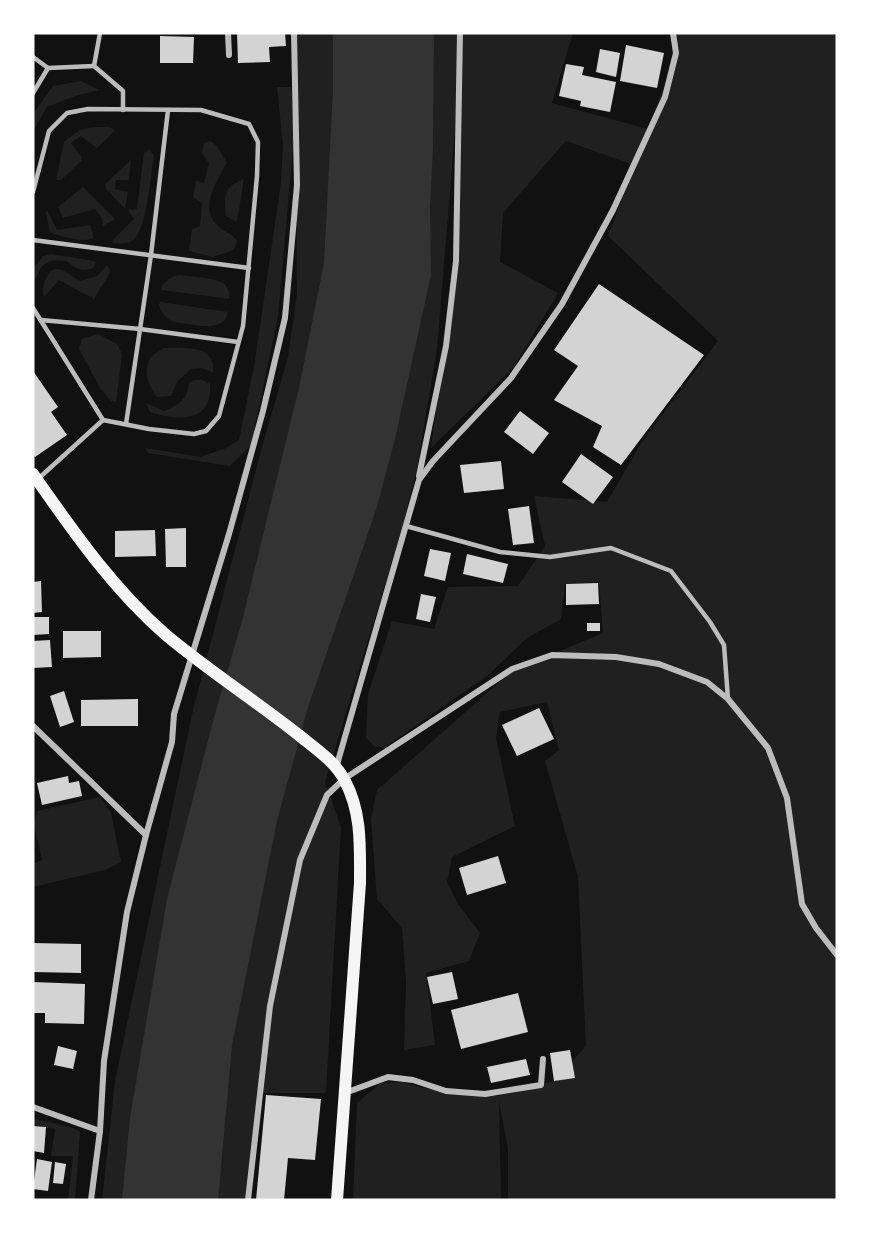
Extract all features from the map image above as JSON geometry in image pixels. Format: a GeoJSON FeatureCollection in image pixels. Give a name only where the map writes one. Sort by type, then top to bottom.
{"type":"FeatureCollection","features":[{"type":"Feature","properties":{"kind":"main road"},"geometry":{"type":"LineString","coordinates":[[35,477],[94,560],[136,606],[195,658],[259,703],[326,757],[344,779],[357,809],[360,837],[360,883],[337,1200]]}},
{"type":"Feature","properties":{"kind":"street"},"geometry":{"type":"LineString","coordinates":[[228,33],[229,55]]}},
{"type":"Feature","properties":{"kind":"street"},"geometry":{"type":"LineString","coordinates":[[91,1200],[100,1131],[104,1061],[127,912],[172,742],[174,714],[195,658],[257,434],[285,318],[297,185],[294,33]]}},
{"type":"Feature","properties":{"kind":"street"},"geometry":{"type":"LineString","coordinates":[[336,769],[419,480],[446,346],[456,261],[460,33]]}},
{"type":"Feature","properties":{"kind":"street"},"geometry":{"type":"LineString","coordinates":[[419,480],[433,460],[511,378],[562,304],[613,210],[665,97],[676,53],[673,33]]}},
{"type":"Feature","properties":{"kind":"street"},"geometry":{"type":"LineString","coordinates":[[248,1200],[270,1006],[300,860],[327,795],[344,779],[512,669],[552,655],[616,657],[659,664],[707,682],[728,699],[768,748],[787,798],[802,903],[816,928],[837,955]]}},
{"type":"Feature","properties":{"kind":"street"},"geometry":{"type":"LineString","coordinates":[[33,726],[146,835]]}},
{"type":"Feature","properties":{"kind":"street"},"geometry":{"type":"LineString","coordinates":[[345,1094],[388,1077],[413,1080],[446,1091],[485,1094],[541,1085],[543,1059]]}},
{"type":"Feature","properties":{"kind":"street"},"geometry":{"type":"LineString","coordinates":[[33,1107],[100,1131]]}},
{"type":"Feature","properties":{"kind":"lane"},"geometry":{"type":"LineString","coordinates":[[94,66],[99,33]]}},
{"type":"Feature","properties":{"kind":"lane"},"geometry":{"type":"LineString","coordinates":[[33,57],[48,68],[94,66],[123,91],[123,110]]}},
{"type":"Feature","properties":{"kind":"lane"},"geometry":{"type":"LineString","coordinates":[[33,93],[48,68]]}},
{"type":"Feature","properties":{"kind":"lane"},"geometry":{"type":"LineString","coordinates":[[33,192],[49,131],[67,113],[88,110],[201,110],[249,124],[258,142],[243,326],[219,416],[206,431],[194,434],[103,420],[33,308]]}},
{"type":"Feature","properties":{"kind":"lane"},"geometry":{"type":"LineString","coordinates":[[126,424],[151,255],[168,110]]}},
{"type":"Feature","properties":{"kind":"lane"},"geometry":{"type":"LineString","coordinates":[[33,240],[249,268]]}},
{"type":"Feature","properties":{"kind":"lane"},"geometry":{"type":"LineString","coordinates":[[41,320],[140,329],[238,342]]}},
{"type":"Feature","properties":{"kind":"lane"},"geometry":{"type":"LineString","coordinates":[[35,477],[103,420]]}},
{"type":"Feature","properties":{"kind":"lane"},"geometry":{"type":"LineString","coordinates":[[406,526],[500,552],[550,557],[610,548],[671,571],[710,622],[724,645],[728,699]]}},
{"type":"Feature","properties":{"kind":"shaded area"},"geometry":{"type":"Polygon","coordinates":[[[293,33],[573,33],[552,103],[648,129],[676,54],[673,33],[837,33],[837,1200],[508,1200],[508,1149],[499,1101],[501,1200],[353,1200],[357,1103],[381,1083],[403,1082],[423,1088],[498,1096],[554,1081],[586,1046],[578,877],[545,761],[559,750],[547,702],[500,712],[496,738],[515,826],[452,857],[447,882],[458,904],[480,933],[469,961],[426,973],[435,1045],[404,1050],[406,982],[402,928],[377,899],[371,819],[377,790],[512,671],[603,633],[599,582],[565,584],[561,619],[527,638],[487,676],[385,747],[375,747],[366,738],[368,694],[392,621],[434,629],[448,587],[518,586],[545,546],[534,496],[607,502],[645,437],[718,341],[608,236],[645,137],[631,164],[566,141],[503,213],[500,262],[558,293],[513,368],[431,448],[455,275],[458,94],[437,349],[416,473],[398,542],[325,782],[341,827],[326,1093],[260,1093],[247,1200],[102,1200],[115,1081],[193,710],[288,357],[297,294],[296,93],[293,33]]]}},
{"type":"Feature","properties":{"kind":"shaded area"},"geometry":{"type":"Polygon","coordinates":[[[333,33],[434,33],[430,207],[431,275],[395,439],[376,510],[308,707],[277,821],[232,1045],[218,1200],[122,1200],[130,1118],[167,899],[213,721],[242,621],[299,388],[324,263],[333,90],[333,33]]]}},
{"type":"Feature","properties":{"kind":"shaded area"},"geometry":{"type":"Polygon","coordinates":[[[81,81],[99,90],[47,107],[33,131],[33,114],[53,86],[81,81]]]}},
{"type":"Feature","properties":{"kind":"shaded area"},"geometry":{"type":"Polygon","coordinates":[[[277,87],[291,87],[294,137],[278,316],[251,445],[230,466],[148,453],[145,448],[201,457],[226,448],[239,440],[255,361],[281,182],[283,145],[277,87]]]}},
{"type":"Feature","properties":{"kind":"shaded area"},"geometry":{"type":"Polygon","coordinates":[[[110,127],[115,131],[97,148],[81,136],[71,143],[82,158],[81,161],[61,180],[56,180],[64,142],[80,130],[110,127]]]}},
{"type":"Feature","properties":{"kind":"shaded area"},"geometry":{"type":"Polygon","coordinates":[[[210,141],[217,146],[227,163],[211,195],[209,203],[212,219],[237,241],[234,250],[213,257],[189,251],[192,229],[200,226],[202,203],[193,197],[196,181],[204,183],[209,163],[202,153],[204,143],[210,141]]]}},
{"type":"Feature","properties":{"kind":"shaded area"},"geometry":{"type":"Polygon","coordinates":[[[149,149],[154,155],[143,222],[131,242],[113,243],[112,241],[134,219],[128,210],[137,209],[144,153],[149,149]]]}},
{"type":"Feature","properties":{"kind":"shaded area"},"geometry":{"type":"Polygon","coordinates":[[[131,160],[129,180],[116,180],[115,189],[128,192],[125,209],[107,190],[105,184],[131,160]]]}},
{"type":"Feature","properties":{"kind":"shaded area"},"geometry":{"type":"Polygon","coordinates":[[[244,179],[237,222],[226,216],[225,197],[232,185],[244,179]]]}},
{"type":"Feature","properties":{"kind":"shaded area"},"geometry":{"type":"Polygon","coordinates":[[[83,187],[115,219],[103,226],[102,218],[95,209],[63,218],[58,207],[83,187]]]}},
{"type":"Feature","properties":{"kind":"shaded area"},"geometry":{"type":"Polygon","coordinates":[[[47,210],[57,230],[90,225],[94,238],[79,240],[50,232],[47,210]]]}},
{"type":"Feature","properties":{"kind":"shaded area"},"geometry":{"type":"Polygon","coordinates":[[[50,254],[96,262],[93,268],[82,270],[67,261],[47,262],[36,279],[33,269],[43,256],[50,254]]]}},
{"type":"Feature","properties":{"kind":"shaded area"},"geometry":{"type":"Polygon","coordinates":[[[107,265],[111,271],[94,299],[59,280],[45,296],[43,295],[47,276],[53,270],[62,270],[80,281],[97,276],[107,265]]]}},
{"type":"Feature","properties":{"kind":"shaded area"},"geometry":{"type":"Polygon","coordinates":[[[180,275],[212,279],[225,284],[230,294],[229,299],[162,290],[161,287],[167,280],[180,275]]]}},
{"type":"Feature","properties":{"kind":"shaded area"},"geometry":{"type":"Polygon","coordinates":[[[160,302],[228,312],[226,318],[218,325],[179,323],[166,317],[159,305],[160,302]]]}},
{"type":"Feature","properties":{"kind":"shaded area"},"geometry":{"type":"Polygon","coordinates":[[[98,334],[117,344],[122,354],[116,402],[111,401],[100,388],[79,349],[82,339],[98,334]]]}},
{"type":"Feature","properties":{"kind":"shaded area"},"geometry":{"type":"Polygon","coordinates":[[[164,348],[189,348],[204,352],[213,364],[213,373],[202,368],[191,369],[177,382],[171,396],[157,397],[149,383],[147,366],[152,356],[164,348]]]}},
{"type":"Feature","properties":{"kind":"shaded area"},"geometry":{"type":"Polygon","coordinates":[[[202,380],[210,384],[206,407],[199,413],[182,418],[150,412],[146,403],[164,411],[178,404],[184,398],[189,383],[202,380]]]}},
{"type":"Feature","properties":{"kind":"shaded area"},"geometry":{"type":"Polygon","coordinates":[[[100,797],[111,813],[121,862],[105,870],[33,887],[33,864],[42,860],[34,824],[37,811],[100,797]]]}},
{"type":"Feature","properties":{"kind":"shaded area"},"geometry":{"type":"Polygon","coordinates":[[[33,1118],[73,1128],[80,1132],[75,1200],[68,1200],[73,1156],[51,1156],[55,1129],[33,1125],[33,1118]]]}},
{"type":"Feature","properties":{"kind":"building"},"geometry":{"type":"Polygon","coordinates":[[[237,33],[285,33],[286,46],[269,47],[270,62],[238,63],[237,33]]]}},
{"type":"Feature","properties":{"kind":"building"},"geometry":{"type":"Polygon","coordinates":[[[160,36],[194,37],[193,63],[160,63],[160,36]]]}},
{"type":"Feature","properties":{"kind":"building"},"geometry":{"type":"Polygon","coordinates":[[[626,45],[664,53],[657,88],[620,81],[626,45]]]}},
{"type":"Feature","properties":{"kind":"building"},"geometry":{"type":"Polygon","coordinates":[[[600,49],[620,53],[616,77],[596,72],[600,49]]]}},
{"type":"Feature","properties":{"kind":"building"},"geometry":{"type":"Polygon","coordinates":[[[566,64],[584,67],[582,75],[616,82],[610,112],[580,106],[581,101],[559,96],[566,64]]]}},
{"type":"Feature","properties":{"kind":"building"},"geometry":{"type":"Polygon","coordinates":[[[599,284],[704,355],[621,465],[593,447],[602,426],[554,400],[578,366],[554,350],[599,284]]]}},
{"type":"Feature","properties":{"kind":"building"},"geometry":{"type":"Polygon","coordinates":[[[33,371],[58,407],[51,412],[67,435],[35,457],[33,455],[33,371]]]}},
{"type":"Feature","properties":{"kind":"building"},"geometry":{"type":"Polygon","coordinates":[[[520,411],[549,433],[533,454],[504,432],[520,411]]]}},
{"type":"Feature","properties":{"kind":"building"},"geometry":{"type":"Polygon","coordinates":[[[581,454],[613,477],[593,504],[562,482],[581,454]]]}},
{"type":"Feature","properties":{"kind":"building"},"geometry":{"type":"Polygon","coordinates":[[[501,461],[504,489],[464,493],[460,465],[501,461]]]}},
{"type":"Feature","properties":{"kind":"building"},"geometry":{"type":"Polygon","coordinates":[[[529,506],[534,543],[513,545],[508,509],[529,506]]]}},
{"type":"Feature","properties":{"kind":"building"},"geometry":{"type":"Polygon","coordinates":[[[186,528],[186,567],[166,567],[165,529],[186,528]]]}},
{"type":"Feature","properties":{"kind":"building"},"geometry":{"type":"Polygon","coordinates":[[[155,530],[156,556],[115,557],[115,531],[155,530]]]}},
{"type":"Feature","properties":{"kind":"building"},"geometry":{"type":"Polygon","coordinates":[[[430,549],[451,553],[445,581],[424,576],[430,549]]]}},
{"type":"Feature","properties":{"kind":"building"},"geometry":{"type":"Polygon","coordinates":[[[467,554],[508,564],[503,583],[463,574],[467,554]]]}},
{"type":"Feature","properties":{"kind":"building"},"geometry":{"type":"Polygon","coordinates":[[[41,581],[42,612],[33,613],[33,582],[41,581]]]}},
{"type":"Feature","properties":{"kind":"building"},"geometry":{"type":"Polygon","coordinates":[[[598,583],[599,604],[566,605],[566,584],[598,583]]]}},
{"type":"Feature","properties":{"kind":"building"},"geometry":{"type":"Polygon","coordinates":[[[421,594],[436,597],[430,622],[416,619],[421,594]]]}},
{"type":"Feature","properties":{"kind":"building"},"geometry":{"type":"Polygon","coordinates":[[[33,617],[49,617],[49,634],[33,635],[33,617]]]}},
{"type":"Feature","properties":{"kind":"building"},"geometry":{"type":"Polygon","coordinates":[[[587,623],[600,623],[600,631],[587,631],[587,623]]]}},
{"type":"Feature","properties":{"kind":"building"},"geometry":{"type":"Polygon","coordinates":[[[63,631],[101,631],[101,657],[63,658],[63,631]]]}},
{"type":"Feature","properties":{"kind":"building"},"geometry":{"type":"Polygon","coordinates":[[[50,640],[52,667],[33,668],[33,641],[50,640]]]}},
{"type":"Feature","properties":{"kind":"building"},"geometry":{"type":"Polygon","coordinates":[[[64,691],[74,722],[60,727],[50,696],[64,691]]]}},
{"type":"Feature","properties":{"kind":"building"},"geometry":{"type":"Polygon","coordinates":[[[138,699],[138,726],[81,726],[81,700],[138,699]]]}},
{"type":"Feature","properties":{"kind":"building"},"geometry":{"type":"Polygon","coordinates":[[[539,708],[554,739],[517,756],[502,725],[539,708]]]}},
{"type":"Feature","properties":{"kind":"building"},"geometry":{"type":"Polygon","coordinates":[[[68,776],[69,783],[79,781],[82,796],[42,805],[37,783],[68,776]]]}},
{"type":"Feature","properties":{"kind":"building"},"geometry":{"type":"Polygon","coordinates":[[[498,856],[506,883],[467,895],[459,868],[498,856]]]}},
{"type":"Feature","properties":{"kind":"building"},"geometry":{"type":"Polygon","coordinates":[[[33,943],[81,944],[81,973],[33,972],[33,943]]]}},
{"type":"Feature","properties":{"kind":"building"},"geometry":{"type":"Polygon","coordinates":[[[452,972],[458,999],[433,1004],[427,977],[452,972]]]}},
{"type":"Feature","properties":{"kind":"building"},"geometry":{"type":"Polygon","coordinates":[[[33,982],[85,984],[84,1024],[45,1023],[45,1013],[33,1013],[33,982]]]}},
{"type":"Feature","properties":{"kind":"building"},"geometry":{"type":"Polygon","coordinates":[[[518,993],[528,1032],[461,1049],[451,1010],[518,993]]]}},
{"type":"Feature","properties":{"kind":"building"},"geometry":{"type":"Polygon","coordinates":[[[58,1046],[77,1051],[73,1069],[54,1065],[58,1046]]]}},
{"type":"Feature","properties":{"kind":"building"},"geometry":{"type":"Polygon","coordinates":[[[570,1050],[575,1078],[554,1081],[550,1053],[570,1050]]]}},
{"type":"Feature","properties":{"kind":"building"},"geometry":{"type":"Polygon","coordinates":[[[526,1059],[530,1075],[491,1083],[487,1067],[526,1059]]]}},
{"type":"Feature","properties":{"kind":"building"},"geometry":{"type":"Polygon","coordinates":[[[266,1095],[321,1099],[315,1160],[288,1158],[284,1200],[256,1200],[266,1095]]]}},
{"type":"Feature","properties":{"kind":"building"},"geometry":{"type":"Polygon","coordinates":[[[33,1126],[46,1127],[44,1153],[33,1151],[33,1126]]]}},
{"type":"Feature","properties":{"kind":"building"},"geometry":{"type":"Polygon","coordinates":[[[37,1159],[52,1162],[48,1191],[33,1189],[37,1159]]]}},
{"type":"Feature","properties":{"kind":"building"},"geometry":{"type":"Polygon","coordinates":[[[55,1162],[66,1164],[63,1184],[53,1183],[55,1162]]]}}]}
